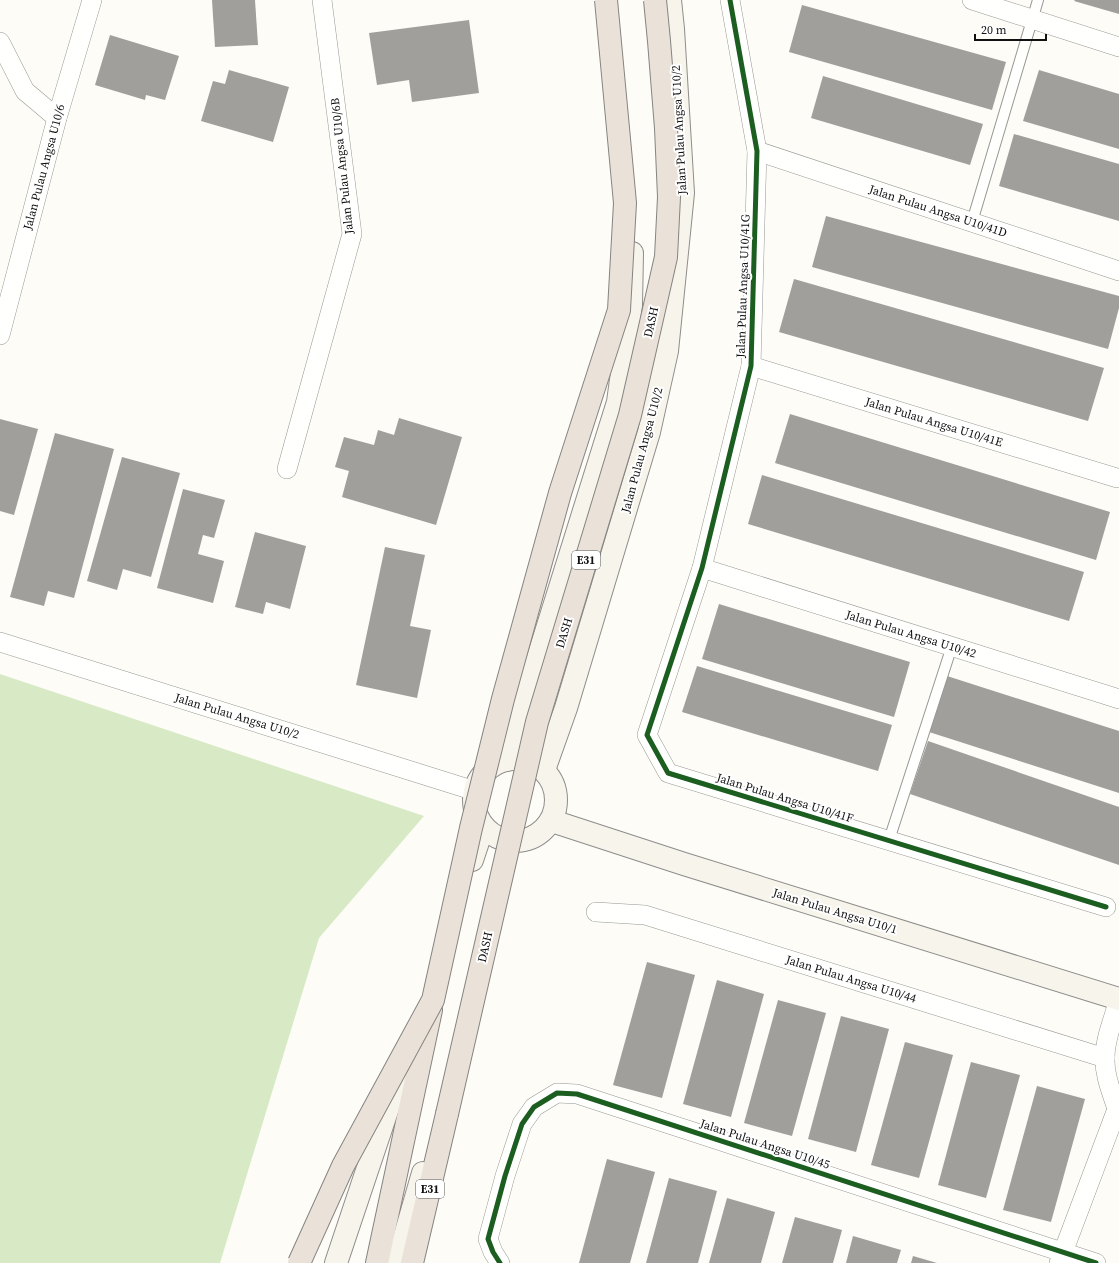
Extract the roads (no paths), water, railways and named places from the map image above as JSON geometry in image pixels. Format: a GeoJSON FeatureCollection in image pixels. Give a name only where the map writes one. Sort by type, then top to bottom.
{"type":"FeatureCollection","features":[{"type":"Feature","properties":{"kind":"highway"},"geometry":{"type":"LineString","coordinates":[[377,1263],[471,828],[503,699],[560,493],[619,310],[625,202],[606,0]]}},
{"type":"Feature","properties":{"kind":"highway","name":"DASH"},"geometry":{"type":"LineString","coordinates":[[412,1263],[537,722],[630,415],[666,257],[669,189],[666,128],[654,0]]}},
{"type":"Feature","properties":{"kind":"highway"},"geometry":{"type":"LineString","coordinates":[[299,1263],[343,1166],[433,1000]]}},
{"type":"Feature","properties":{"kind":"street","name":"Jalan Pulau Angsa U10/6"},"geometry":{"type":"LineString","coordinates":[[0,335],[57,118],[92,0]]}},
{"type":"Feature","properties":{"kind":"street","name":"Jalan Pulau Angsa U10/6B"},"geometry":{"type":"LineString","coordinates":[[287,469],[352,234],[322,0]]}},
{"type":"Feature","properties":{"kind":"street"},"geometry":{"type":"LineString","coordinates":[[506,760],[618,402],[631,305],[634,199],[615,0]]}},
{"type":"Feature","properties":{"kind":"street","name":"Jalan Pulau Angsa U10/2"},"geometry":{"type":"LineString","coordinates":[[544,770],[566,708],[649,432],[667,351],[683,193],[670,0]]}},
{"type":"Feature","properties":{"kind":"street","name":"Jalan Pulau Angsa U10/41G"},"geometry":{"type":"LineString","coordinates":[[702,568],[751,366],[757,151],[730,0]]}},
{"type":"Feature","properties":{"kind":"street"},"geometry":{"type":"LineString","coordinates":[[972,0],[1119,47]]}},
{"type":"Feature","properties":{"kind":"street"},"geometry":{"type":"LineString","coordinates":[[0,42],[25,91],[57,118]]}},
{"type":"Feature","properties":{"kind":"street","name":"Jalan Pulau Angsa U10/41D"},"geometry":{"type":"LineString","coordinates":[[757,151],[1119,270]]}},
{"type":"Feature","properties":{"kind":"street","name":"Jalan Pulau Angsa U10/41E"},"geometry":{"type":"LineString","coordinates":[[751,366],[1117,478]]}},
{"type":"Feature","properties":{"kind":"street","name":"Jalan Pulau Angsa U10/42"},"geometry":{"type":"LineString","coordinates":[[702,568],[1119,699]]}},
{"type":"Feature","properties":{"kind":"street","name":"Jalan Pulau Angsa U10/41F"},"geometry":{"type":"LineString","coordinates":[[702,568],[648,735],[668,773],[1106,907]]}},
{"type":"Feature","properties":{"kind":"street","name":"Jalan Pulau Angsa U10/2"},"geometry":{"type":"LineString","coordinates":[[0,642],[475,791]]}},
{"type":"Feature","properties":{"kind":"street"},"geometry":{"type":"LineString","coordinates":[[520,759],[533,762],[544,770],[552,781],[556,794],[557,808],[552,821],[543,831],[532,838],[519,842],[506,841],[493,836],[483,827],[477,816],[474,803],[475,791],[479,780],[486,771],[495,764],[506,760],[520,759]]}},
{"type":"Feature","properties":{"kind":"street","name":"Jalan Pulau Angsa U10/1"},"geometry":{"type":"LineString","coordinates":[[552,821],[692,867],[1119,999]]}},
{"type":"Feature","properties":{"kind":"street"},"geometry":{"type":"LineString","coordinates":[[336,1263],[483,827]]}},
{"type":"Feature","properties":{"kind":"street"},"geometry":{"type":"LineString","coordinates":[[397,1263],[519,842]]}},
{"type":"Feature","properties":{"kind":"street","name":"Jalan Pulau Angsa U10/44"},"geometry":{"type":"LineString","coordinates":[[596,912],[645,915],[1106,1049]]}},
{"type":"Feature","properties":{"kind":"street"},"geometry":{"type":"LineString","coordinates":[[1061,1257],[1118,1108],[1109,1083],[1106,1049],[1119,999]]}},
{"type":"Feature","properties":{"kind":"street","name":"Jalan Pulau Angsa U10/45"},"geometry":{"type":"LineString","coordinates":[[500,1263],[493,1252],[488,1239],[505,1176],[522,1124],[534,1107],[557,1093],[577,1094],[1061,1257],[1096,1263]]}},
{"type":"Feature","properties":{"kind":"lane"},"geometry":{"type":"LineString","coordinates":[[972,222],[1038,0]]}},
{"type":"Feature","properties":{"kind":"lane"},"geometry":{"type":"LineString","coordinates":[[889,840],[952,646]]}}]}
